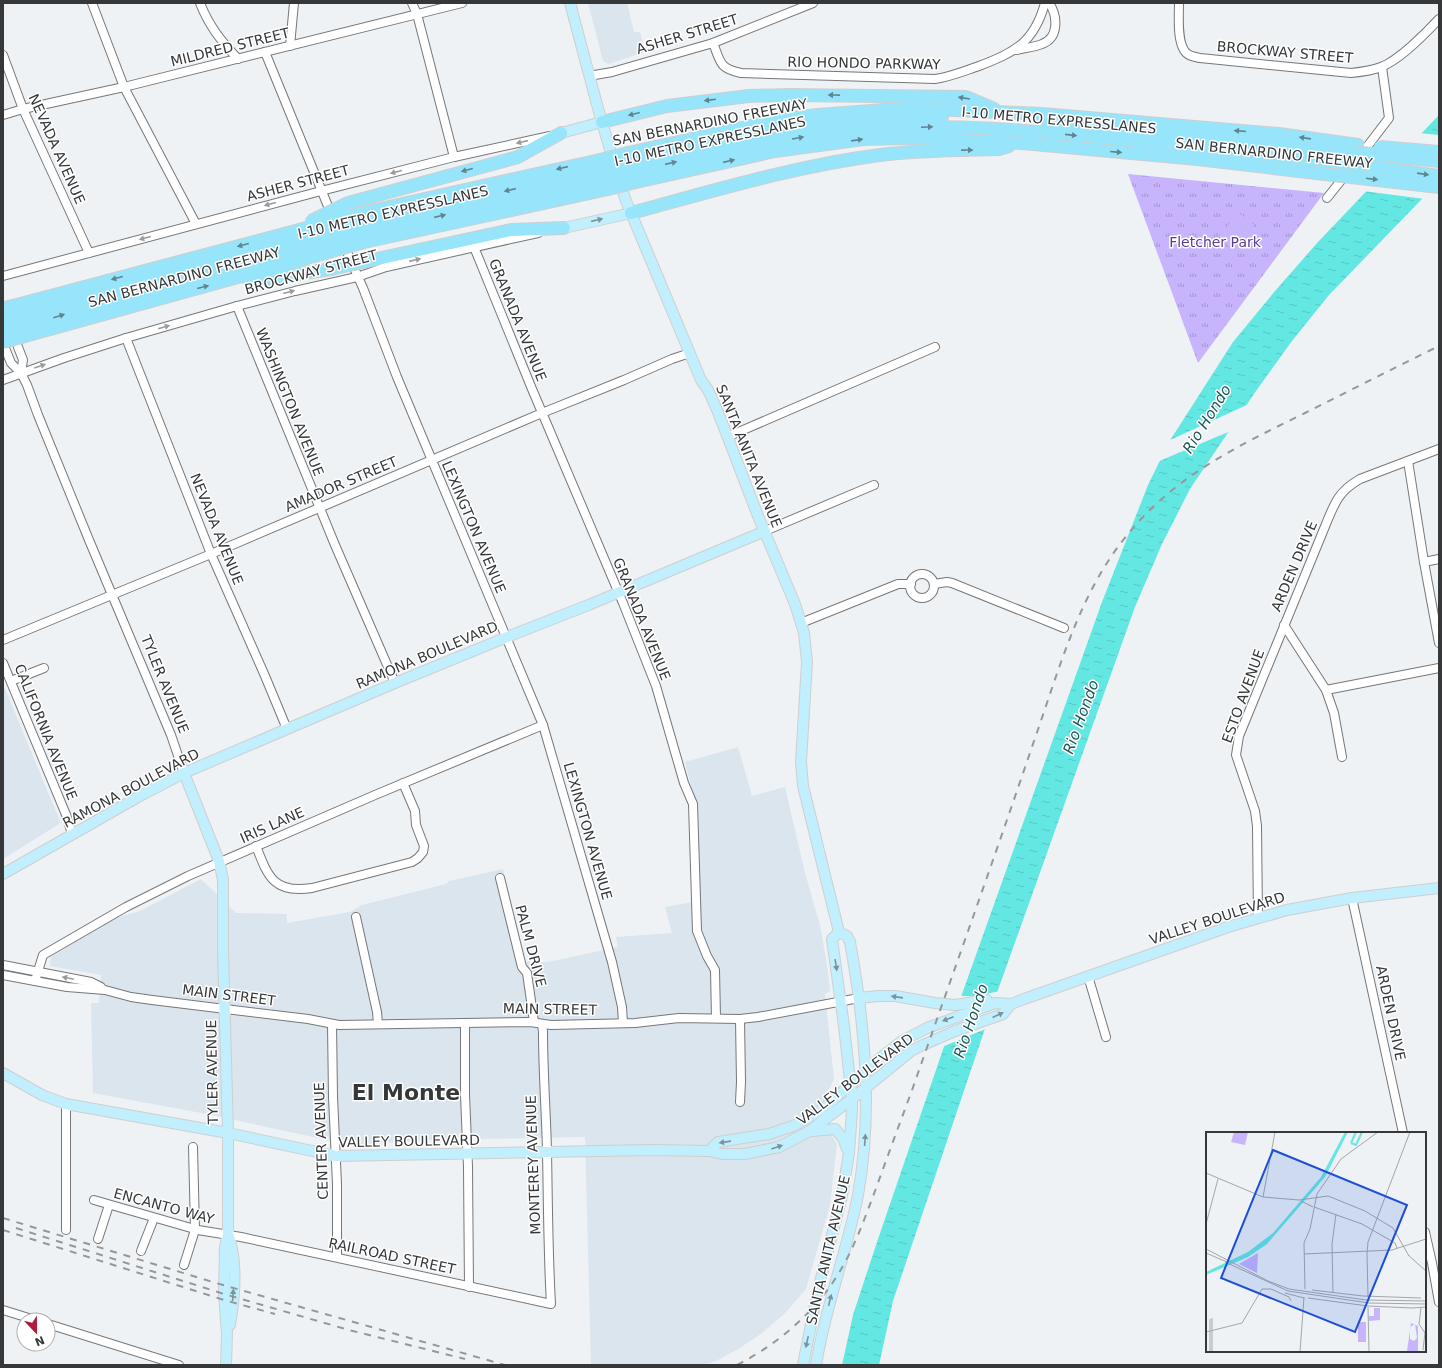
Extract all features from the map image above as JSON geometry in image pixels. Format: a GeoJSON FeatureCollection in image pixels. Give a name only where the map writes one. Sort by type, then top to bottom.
{"type":"FeatureCollection","features":[{"type":"Feature","properties":{"kind":"highway"},"geometry":{"type":"LineString","coordinates":[[602,122],[667,106],[749,96],[788,94],[966,97],[1000,111]]}},
{"type":"Feature","properties":{"kind":"highway","name":"SAN BERNARDINO FREEWAY"},"geometry":{"type":"LineString","coordinates":[[14,317],[316,235],[359,229],[632,167],[778,120],[911,108],[1000,111],[1279,134],[1355,148],[1439,152]]}},
{"type":"Feature","properties":{"kind":"highway","name":"I-10 METRO EXPRESSLANES"},"geometry":{"type":"LineString","coordinates":[[632,167],[703,145],[782,130],[854,121],[913,117],[1014,119],[1355,148],[1439,161]]}},
{"type":"Feature","properties":{"kind":"highway","name":"I-10 METRO EXPRESSLANES"},"geometry":{"type":"LineString","coordinates":[[632,167],[804,136],[872,129],[940,127],[1027,130],[1320,160],[1439,176]]}},
{"type":"Feature","properties":{"kind":"highway"},"geometry":{"type":"LineString","coordinates":[[316,235],[348,203],[518,157],[560,133]]}},
{"type":"Feature","properties":{"kind":"highway","name":"SAN BERNARDINO FREEWAY"},"geometry":{"type":"LineString","coordinates":[[14,317],[170,295],[237,278],[316,235],[359,229],[632,167],[775,151],[864,139],[912,138],[1022,143],[1197,159],[1439,187]]}},
{"type":"Feature","properties":{"kind":"highway"},"geometry":{"type":"LineString","coordinates":[[631,212],[784,172],[830,163],[881,154],[999,149],[1022,143]]}},
{"type":"Feature","properties":{"kind":"highway"},"geometry":{"type":"LineString","coordinates":[[1271,168],[1320,160]]}},
{"type":"Feature","properties":{"kind":"highway"},"geometry":{"type":"LineString","coordinates":[[237,278],[266,279],[331,268],[511,230],[564,228]]}},
{"type":"Feature","properties":{"kind":"highway","name":"I-10 METRO EXPRESSLANES"},"geometry":{"type":"LineString","coordinates":[[3,322],[14,317],[142,291],[272,256],[316,235]]}},
{"type":"Feature","properties":{"kind":"highway","name":"SAN BERNARDINO FREEWAY"},"geometry":{"type":"LineString","coordinates":[[3,343],[14,317]]}},
{"type":"Feature","properties":{"kind":"highway","name":"I-10 METRO EXPRESSLANES"},"geometry":{"type":"LineString","coordinates":[[3,332],[14,317]]}},
{"type":"Feature","properties":{"kind":"main road","name":"SANTA ANITA AVENUE"},"geometry":{"type":"LineString","coordinates":[[570,3],[602,122],[626,201],[701,380],[708,390],[718,412],[764,531],[795,604],[804,634],[808,662],[801,762],[803,786],[840,932],[847,936],[850,942],[859,998],[866,1088],[863,1158],[858,1194],[831,1296],[816,1365]]}},
{"type":"Feature","properties":{"kind":"main road","name":"ASHER STREET"},"geometry":{"type":"LineString","coordinates":[[560,133],[602,122]]}},
{"type":"Feature","properties":{"kind":"main road","name":"BROCKWAY STREET"},"geometry":{"type":"LineString","coordinates":[[564,228],[631,212]]}},
{"type":"Feature","properties":{"kind":"main road","name":"RAMONA BOULEVARD"},"geometry":{"type":"LineString","coordinates":[[3,874],[138,797],[184,773],[394,683],[764,531]]}},
{"type":"Feature","properties":{"kind":"main road","name":"TYLER AVENUE"},"geometry":{"type":"LineString","coordinates":[[184,773],[219,862],[223,880],[228,1133],[228,1234],[225,1247],[224,1294],[227,1334],[226,1365]]}},
{"type":"Feature","properties":{"kind":"main road","name":"VALLEY BOULEVARD"},"geometry":{"type":"LineString","coordinates":[[708,1152],[718,1142],[768,1134],[793,1126],[824,1108],[902,1040],[927,1028],[995,1003],[1011,1004],[1228,927],[1287,910],[1352,898],[1439,888]]}},
{"type":"Feature","properties":{"kind":"main road","name":"SANTA ANITA AVENUE"},"geometry":{"type":"LineString","coordinates":[[802,1365],[817,1294],[842,1196],[849,1153],[852,1099],[851,1084],[832,939],[840,932]]}},
{"type":"Feature","properties":{"kind":"main road","name":"MAIN STREET"},"geometry":{"type":"LineString","coordinates":[[859,998],[895,996],[955,1005],[987,1000],[995,1003]]}},
{"type":"Feature","properties":{"kind":"main road","name":"VALLEY BOULEVARD"},"geometry":{"type":"LineString","coordinates":[[3,1073],[42,1095],[66,1104],[228,1133],[336,1156],[652,1150],[745,1154],[780,1146],[808,1132],[922,1045],[955,1031],[1003,1014],[1011,1004]]}},
{"type":"Feature","properties":{"kind":"main road"},"geometry":{"type":"LineString","coordinates":[[808,1132],[835,1129],[843,1138],[849,1153]]}},
{"type":"Feature","properties":{"kind":"main road"},"geometry":{"type":"LineString","coordinates":[[842,1196],[847,1197],[849,1201],[852,1219]]}},
{"type":"Feature","properties":{"kind":"street"},"geometry":{"type":"LineString","coordinates":[[92,3],[124,87],[196,224]]}},
{"type":"Feature","properties":{"kind":"street"},"geometry":{"type":"LineString","coordinates":[[200,3],[217,36],[238,59]]}},
{"type":"Feature","properties":{"kind":"street"},"geometry":{"type":"LineString","coordinates":[[290,46],[294,3]]}},
{"type":"Feature","properties":{"kind":"street"},"geometry":{"type":"LineString","coordinates":[[412,3],[454,157]]}},
{"type":"Feature","properties":{"kind":"street","name":"MILDRED STREET"},"geometry":{"type":"LineString","coordinates":[[3,115],[23,109],[124,87],[462,3]]}},
{"type":"Feature","properties":{"kind":"street","name":"ASHER STREET"},"geometry":{"type":"LineString","coordinates":[[589,76],[612,72],[714,43],[813,3]]}},
{"type":"Feature","properties":{"kind":"street","name":"RIO HONDO PARKWAY"},"geometry":{"type":"LineString","coordinates":[[714,43],[724,67],[741,73],[935,79],[949,77],[1015,50],[1025,42],[1036,29],[1045,3]]}},
{"type":"Feature","properties":{"kind":"street"},"geometry":{"type":"LineString","coordinates":[[1015,50],[1042,44],[1050,40],[1054,33],[1056,23],[1053,9],[1049,3]]}},
{"type":"Feature","properties":{"kind":"street","name":"BROCKWAY STREET"},"geometry":{"type":"LineString","coordinates":[[1179,3],[1180,39],[1184,51],[1190,56],[1350,73],[1366,72],[1389,63],[1424,35],[1439,19]]}},
{"type":"Feature","properties":{"kind":"street","name":"LEXINGTON AVENUE"},"geometry":{"type":"LineString","coordinates":[[266,52],[432,460],[543,725],[612,962],[622,1007],[623,1023]]}},
{"type":"Feature","properties":{"kind":"street","name":"NEVADA AVENUE"},"geometry":{"type":"LineString","coordinates":[[3,55],[23,109],[89,253]]}},
{"type":"Feature","properties":{"kind":"street"},"geometry":{"type":"LineString","coordinates":[[1327,198],[1389,118],[1382,67]]}},
{"type":"Feature","properties":{"kind":"street","name":"ASHER STREET"},"geometry":{"type":"LineString","coordinates":[[3,276],[322,190],[454,157],[560,133]]}},
{"type":"Feature","properties":{"kind":"street","name":"BROCKWAY STREET"},"geometry":{"type":"LineString","coordinates":[[3,380],[126,338],[238,306],[357,277],[386,267],[474,246],[564,228]]}},
{"type":"Feature","properties":{"kind":"street","name":"GRANADA AVENUE"},"geometry":{"type":"LineString","coordinates":[[474,246],[656,686],[684,783],[693,804],[697,931],[707,956],[715,970],[716,1018]]}},
{"type":"Feature","properties":{"kind":"street","name":"WASHINGTON AVENUE"},"geometry":{"type":"LineString","coordinates":[[238,306],[319,508],[394,683]]}},
{"type":"Feature","properties":{"kind":"street","name":"TYLER AVENUE"},"geometry":{"type":"LineString","coordinates":[[14,317],[23,360],[21,373]]}},
{"type":"Feature","properties":{"kind":"street","name":"NEVADA AVENUE"},"geometry":{"type":"LineString","coordinates":[[126,338],[211,554],[287,729]]}},
{"type":"Feature","properties":{"kind":"street","name":"TYLER AVENUE"},"geometry":{"type":"LineString","coordinates":[[3,343],[12,363],[21,373],[28,385],[42,426],[171,735],[184,773]]}},
{"type":"Feature","properties":{"kind":"street"},"geometry":{"type":"LineString","coordinates":[[727,437],[935,346]]}},
{"type":"Feature","properties":{"kind":"street","name":"AMADOR STREET"},"geometry":{"type":"LineString","coordinates":[[3,640],[211,554],[542,413],[672,359],[690,353]]}},
{"type":"Feature","properties":{"kind":"street","name":"ARDEN DRIVE"},"geometry":{"type":"LineString","coordinates":[[1342,757],[1334,713],[1326,690],[1292,635],[1284,625],[1335,504],[1342,493],[1349,486],[1360,479],[1439,449]]}},
{"type":"Feature","properties":{"kind":"street"},"geometry":{"type":"LineString","coordinates":[[1408,461],[1439,643]]}},
{"type":"Feature","properties":{"kind":"street","name":"RAMONA BOULEVARD"},"geometry":{"type":"LineString","coordinates":[[764,531],[874,484]]}},
{"type":"Feature","properties":{"kind":"street"},"geometry":{"type":"LineString","coordinates":[[1424,562],[1439,560]]}},
{"type":"Feature","properties":{"kind":"street"},"geometry":{"type":"LineString","coordinates":[[924,574],[931,578],[934,584],[934,588],[930,594],[924,597],[914,594],[911,588],[912,580],[917,575],[924,574]]}},
{"type":"Feature","properties":{"kind":"street"},"geometry":{"type":"LineString","coordinates":[[934,584],[947,582],[952,583],[1064,628]]}},
{"type":"Feature","properties":{"kind":"street"},"geometry":{"type":"LineString","coordinates":[[801,623],[898,584],[911,584]]}},
{"type":"Feature","properties":{"kind":"street","name":"ESTO AVENUE"},"geometry":{"type":"LineString","coordinates":[[1258,918],[1257,826],[1255,812],[1236,755],[1239,736],[1284,625]]}},
{"type":"Feature","properties":{"kind":"street","name":"CALIFORNIA AVENUE"},"geometry":{"type":"LineString","coordinates":[[3,663],[67,817],[72,834]]}},
{"type":"Feature","properties":{"kind":"street"},"geometry":{"type":"LineString","coordinates":[[11,681],[44,668]]}},
{"type":"Feature","properties":{"kind":"street"},"geometry":{"type":"LineString","coordinates":[[1326,690],[1439,668]]}},
{"type":"Feature","properties":{"kind":"street","name":"IRIS LANE"},"geometry":{"type":"LineString","coordinates":[[36,981],[43,955],[126,907],[219,862],[543,725]]}},
{"type":"Feature","properties":{"kind":"street"},"geometry":{"type":"LineString","coordinates":[[256,846],[267,872],[272,879],[289,889],[300,890],[412,862],[423,852],[424,846],[416,825],[415,811],[403,783]]}},
{"type":"Feature","properties":{"kind":"street","name":"PALM DRIVE"},"geometry":{"type":"LineString","coordinates":[[500,878],[522,967],[527,973],[538,1023]]}},
{"type":"Feature","properties":{"kind":"street","name":"ARDEN DRIVE"},"geometry":{"type":"LineString","coordinates":[[1352,898],[1403,1132]]}},
{"type":"Feature","properties":{"kind":"street"},"geometry":{"type":"LineString","coordinates":[[356,917],[378,1024]]}},
{"type":"Feature","properties":{"kind":"street","name":"MAIN STREET"},"geometry":{"type":"LineString","coordinates":[[3,965],[91,982],[105,990]]}},
{"type":"Feature","properties":{"kind":"street","name":"MAIN STREET"},"geometry":{"type":"LineString","coordinates":[[3,975],[67,987],[105,990],[132,997],[323,1021],[332,1024],[362,1026],[378,1024],[623,1023],[652,1022],[679,1018],[758,1017],[859,998]]}},
{"type":"Feature","properties":{"kind":"street"},"geometry":{"type":"LineString","coordinates":[[1088,976],[1106,1037]]}},
{"type":"Feature","properties":{"kind":"street"},"geometry":{"type":"LineString","coordinates":[[740,1018],[742,1082],[740,1102]]}},
{"type":"Feature","properties":{"kind":"street","name":"MONTEREY AVENUE"},"geometry":{"type":"LineString","coordinates":[[538,1023],[547,1152],[547,1227],[551,1304]]}},
{"type":"Feature","properties":{"kind":"street","name":"CENTER AVENUE"},"geometry":{"type":"LineString","coordinates":[[332,1024],[337,1258]]}},
{"type":"Feature","properties":{"kind":"street"},"geometry":{"type":"LineString","coordinates":[[465,1024],[469,1286]]}},
{"type":"Feature","properties":{"kind":"street"},"geometry":{"type":"LineString","coordinates":[[66,1104],[66,1230]]}},
{"type":"Feature","properties":{"kind":"street"},"geometry":{"type":"LineString","coordinates":[[184,1265],[195,1230],[193,1147]]}},
{"type":"Feature","properties":{"kind":"street","name":"ENCANTO WAY"},"geometry":{"type":"LineString","coordinates":[[94,1200],[195,1230],[228,1234]]}},
{"type":"Feature","properties":{"kind":"street"},"geometry":{"type":"LineString","coordinates":[[98,1239],[109,1205]]}},
{"type":"Feature","properties":{"kind":"street"},"geometry":{"type":"LineString","coordinates":[[141,1251],[154,1218]]}},
{"type":"Feature","properties":{"kind":"street","name":"RAILROAD STREET"},"geometry":{"type":"LineString","coordinates":[[228,1234],[551,1304]]}},
{"type":"Feature","properties":{"kind":"street"},"geometry":{"type":"LineString","coordinates":[[1426,1235],[1436,1262],[1439,1302]]}},
{"type":"Feature","properties":{"kind":"street"},"geometry":{"type":"LineString","coordinates":[[3,1310],[16,1314]]}},
{"type":"Feature","properties":{"kind":"street"},"geometry":{"type":"LineString","coordinates":[[56,1327],[179,1365]]}},
{"type":"Feature","properties":{"kind":"shaded area"},"geometry":{"type":"Polygon","coordinates":[[[588,3],[627,3],[634,32],[640,32],[645,52],[608,64],[603,61],[588,3]]]}},
{"type":"Feature","properties":{"kind":"shaded area"},"geometry":{"type":"Polygon","coordinates":[[[3,684],[60,821],[59,824],[3,859],[3,684]]]}},
{"type":"Feature","properties":{"kind":"shaded area"},"geometry":{"type":"Polygon","coordinates":[[[738,747],[752,796],[785,787],[805,873],[820,925],[830,991],[825,994],[834,1079],[827,1093],[832,1136],[837,1144],[830,1205],[806,1289],[785,1313],[762,1333],[740,1348],[716,1361],[703,1365],[591,1365],[585,1137],[479,1139],[461,1135],[457,1138],[350,1145],[212,1115],[93,1093],[91,1003],[99,1003],[101,975],[50,966],[51,957],[113,919],[140,911],[201,879],[236,913],[287,914],[287,923],[350,912],[362,905],[446,884],[449,881],[503,869],[525,962],[548,962],[618,947],[616,937],[672,933],[665,907],[699,901],[697,809],[685,762],[738,747]]]}},
{"type":"Feature","properties":{"kind":"green space","name":"Fletcher Park"},"geometry":{"type":"Polygon","coordinates":[[[1128,174],[1324,193],[1198,363],[1128,174]]]}},
{"type":"Feature","properties":{"kind":"green space"},"geometry":{"type":"Polygon","coordinates":[[[1239,213],[1254,225],[1233,250],[1218,237],[1239,213]]]}},
{"type":"Feature","properties":{"kind":"water","name":"Rio Hondo"},"geometry":{"type":"Polygon","coordinates":[[[1439,115],[1439,180],[1329,295],[1292,341],[1256,391],[1190,489],[1162,544],[1135,607],[998,990],[893,1301],[879,1365],[842,1365],[853,1315],[962,994],[1102,602],[1148,485],[1169,442],[1233,342],[1318,242],[1439,115]]]}},
{"type":"Feature","properties":{"kind":"pier"},"geometry":{"type":"Polygon","coordinates":[[[1418,133],[1439,135],[1439,183],[1425,199],[1363,191],[1418,133]]]}},
{"type":"Feature","properties":{"kind":"pier"},"geometry":{"type":"Polygon","coordinates":[[[1249,404],[1233,430],[1157,462],[1168,441],[1249,404]]]}},
{"type":"Feature","properties":{"kind":"pier"},"geometry":{"type":"Polygon","coordinates":[[[1000,991],[988,1028],[942,1047],[959,996],[977,996],[1000,991]]]}},
{"type":"Feature","properties":{"kind":"railway"},"geometry":{"type":"LineString","coordinates":[[737,1365],[751,1358],[789,1331],[822,1297],[845,1263],[851,1251],[866,1215],[911,1093],[1072,633],[1096,581],[1111,557],[1128,534],[1147,513],[1187,478],[1232,450],[1439,346]]}},
{"type":"Feature","properties":{"kind":"railway"},"geometry":{"type":"LineString","coordinates":[[3,1218],[216,1283],[505,1365]]}},
{"type":"Feature","properties":{"kind":"railway"},"geometry":{"type":"LineString","coordinates":[[16,1228],[224,1294],[349,1330],[465,1359]]}},
{"type":"Feature","properties":{"kind":"railway"},"geometry":{"type":"LineString","coordinates":[[3,1230],[224,1300],[275,1314]]}},
{"type":"Feature","properties":{"kind":"district","name":"El Monte"},"geometry":{"type":"Point","coordinates":[406,1092]}}]}
